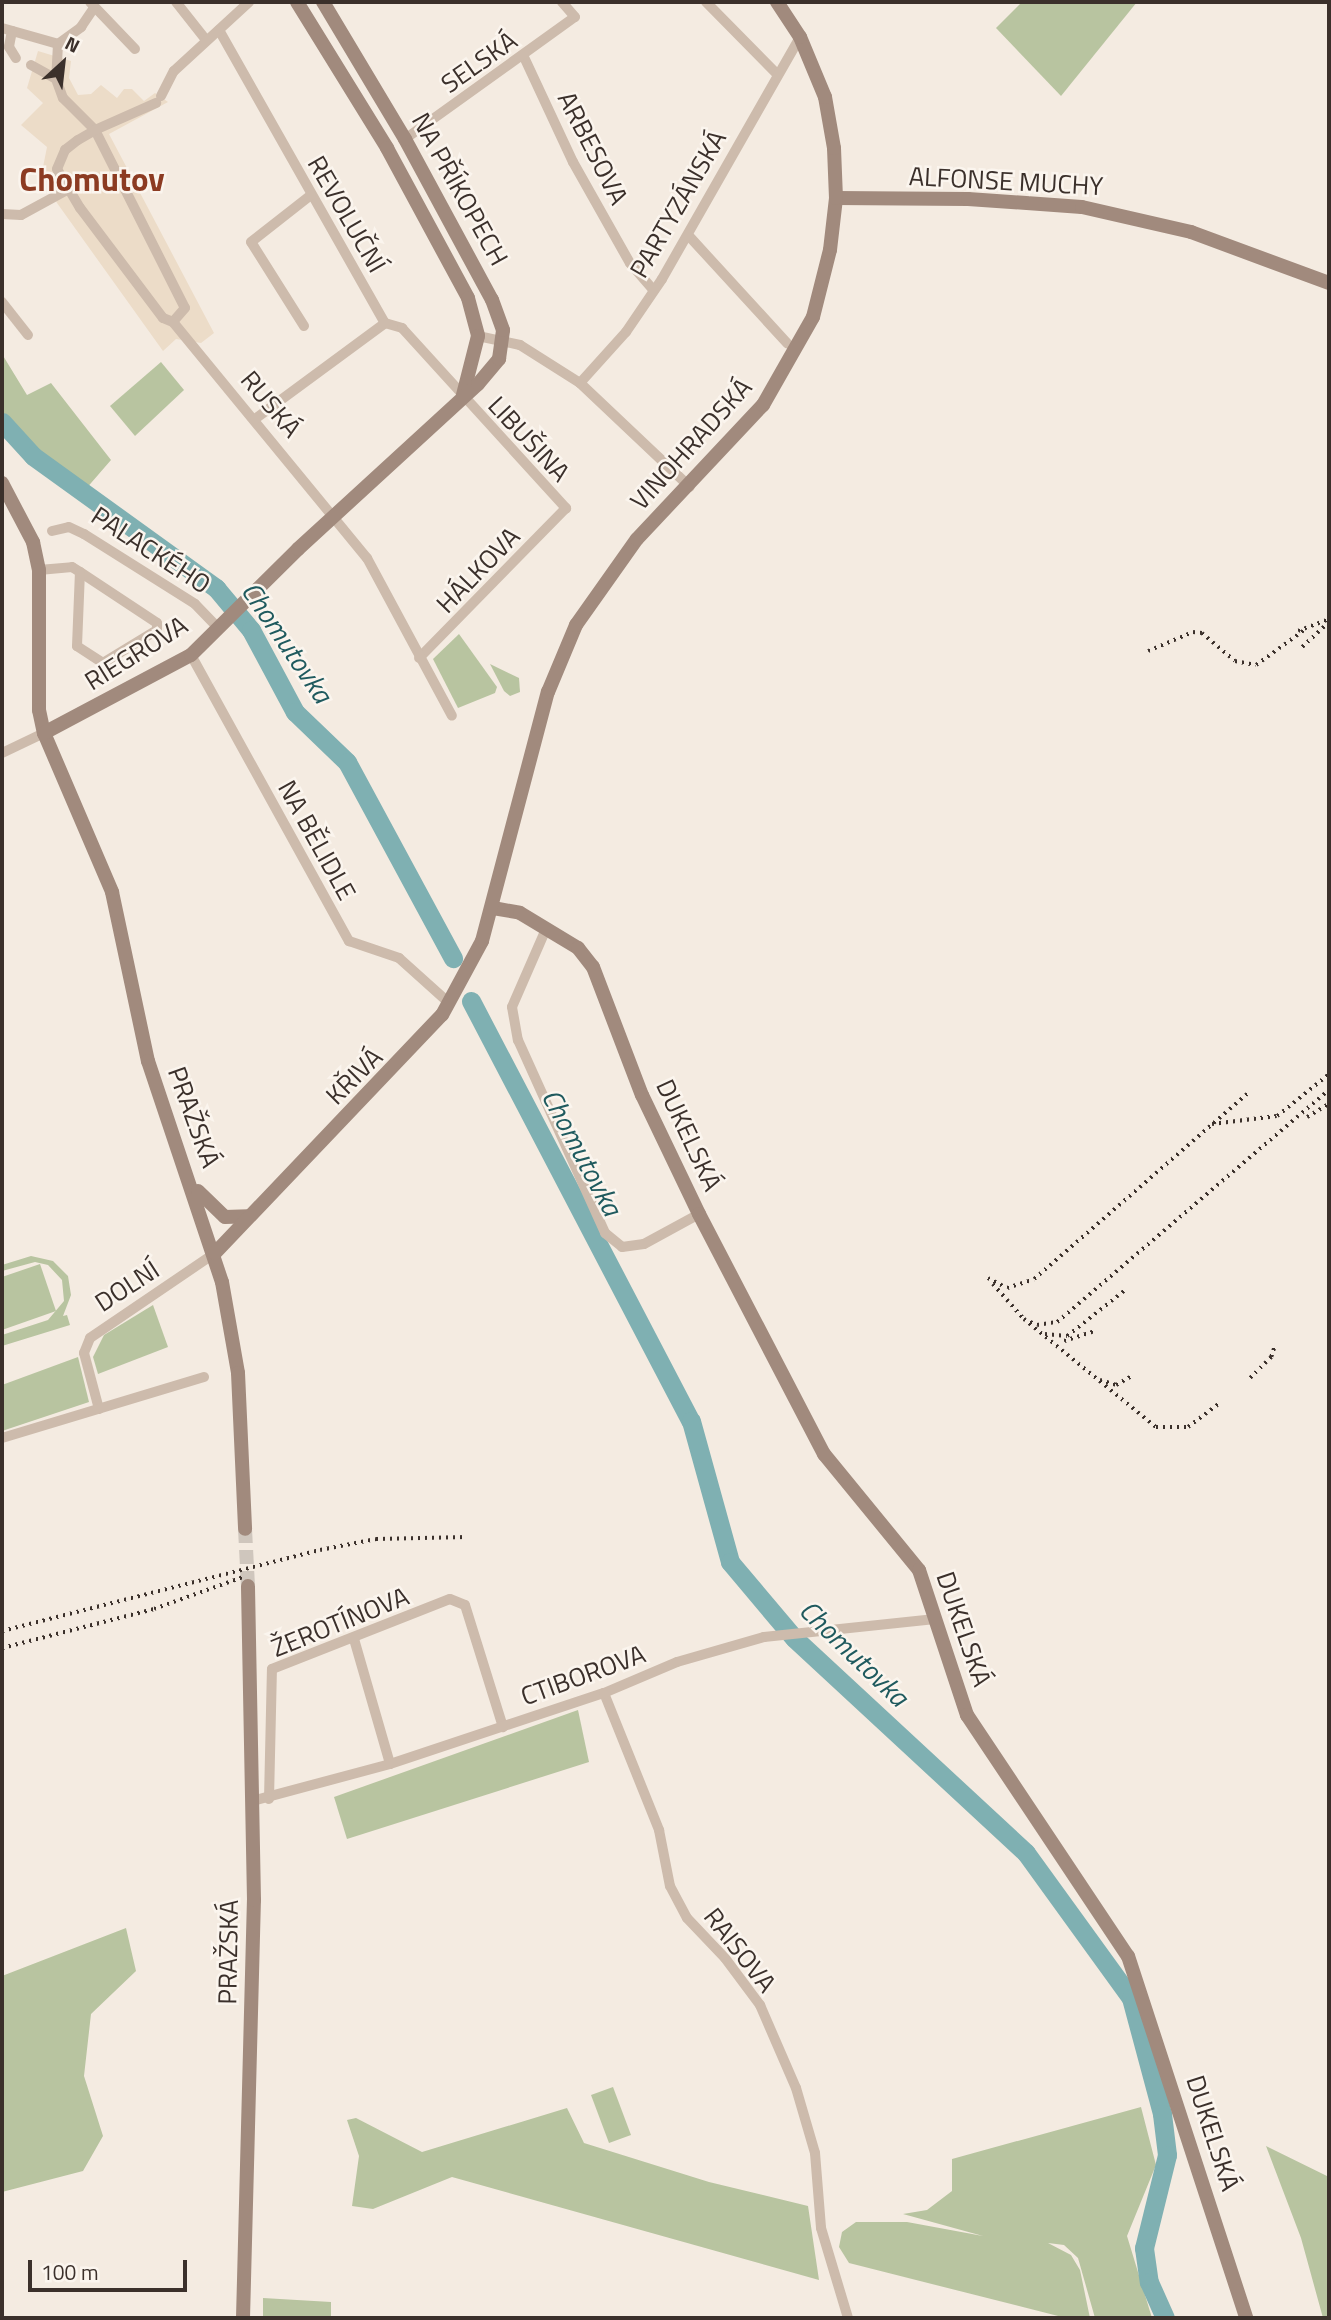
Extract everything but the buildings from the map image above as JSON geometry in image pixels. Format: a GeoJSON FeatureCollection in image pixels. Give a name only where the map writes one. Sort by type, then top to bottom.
{"type":"FeatureCollection","features":[{"type":"Feature","properties":{"kind":"street"},"geometry":{"type":"LineString","coordinates":[[176,2],[206,40]]}},
{"type":"Feature","properties":{"kind":"street"},"geometry":{"type":"LineString","coordinates":[[2,214],[21,215],[67,190],[58,177],[59,161],[65,149],[95,130],[159,99],[174,71],[249,2]]}},
{"type":"Feature","properties":{"kind":"street","name":"NA PŘÍKOPECH"},"geometry":{"type":"LineString","coordinates":[[297,2],[387,148],[458,279],[478,336]]}},
{"type":"Feature","properties":{"kind":"street","name":"NA PŘÍKOPECH"},"geometry":{"type":"LineString","coordinates":[[323,2],[405,139],[492,300],[505,340]]}},
{"type":"Feature","properties":{"kind":"street","name":"SELSKÁ"},"geometry":{"type":"LineString","coordinates":[[405,139],[524,57],[575,17],[562,2]]}},
{"type":"Feature","properties":{"kind":"street"},"geometry":{"type":"LineString","coordinates":[[706,2],[777,74]]}},
{"type":"Feature","properties":{"kind":"street","name":"VINOHRADSKÁ"},"geometry":{"type":"LineString","coordinates":[[493,908],[558,664],[588,604],[637,539],[690,487],[763,405],[798,350],[819,301],[836,198],[830,114],[800,37],[777,2]]}},
{"type":"Feature","properties":{"kind":"street"},"geometry":{"type":"LineString","coordinates":[[58,44],[81,27],[92,5],[135,49]]}},
{"type":"Feature","properties":{"kind":"street"},"geometry":{"type":"LineString","coordinates":[[16,58],[9,47],[7,29],[58,44]]}},
{"type":"Feature","properties":{"kind":"street","name":"REVOLUČNÍ"},"geometry":{"type":"LineString","coordinates":[[219,30],[385,323],[402,328],[462,399]]}},
{"type":"Feature","properties":{"kind":"street","name":"PARTYZÁNSKÁ"},"geometry":{"type":"LineString","coordinates":[[580,383],[626,332],[688,235],[800,37]]}},
{"type":"Feature","properties":{"kind":"street"},"geometry":{"type":"LineString","coordinates":[[58,44],[56,79],[63,98],[95,130],[185,308],[173,322]]}},
{"type":"Feature","properties":{"kind":"street","name":"ARBESOVA"},"geometry":{"type":"LineString","coordinates":[[524,57],[579,174],[629,263],[653,289]]}},
{"type":"Feature","properties":{"kind":"street"},"geometry":{"type":"LineString","coordinates":[[31,65],[56,79]]}},
{"type":"Feature","properties":{"kind":"street","name":"RUSKÁ"},"geometry":{"type":"LineString","coordinates":[[67,190],[163,318],[173,322],[335,515]]}},
{"type":"Feature","properties":{"kind":"street"},"geometry":{"type":"LineString","coordinates":[[304,326],[251,242],[311,195]]}},
{"type":"Feature","properties":{"kind":"street","name":"ALFONSE MUCHY"},"geometry":{"type":"LineString","coordinates":[[836,198],[968,199],[1082,207],[1191,232],[1329,283]]}},
{"type":"Feature","properties":{"kind":"street"},"geometry":{"type":"LineString","coordinates":[[688,235],[787,343]]}},
{"type":"Feature","properties":{"kind":"street"},"geometry":{"type":"LineString","coordinates":[[2,302],[28,335]]}},
{"type":"Feature","properties":{"kind":"street"},"geometry":{"type":"LineString","coordinates":[[255,419],[385,323]]}},
{"type":"Feature","properties":{"kind":"street"},"geometry":{"type":"LineString","coordinates":[[462,399],[478,336],[505,340],[535,352],[580,383],[690,487]]}},
{"type":"Feature","properties":{"kind":"street"},"geometry":{"type":"LineString","coordinates":[[335,515],[495,367],[505,340]]}},
{"type":"Feature","properties":{"kind":"street","name":"LIBUŠINA"},"geometry":{"type":"LineString","coordinates":[[462,399],[566,508]]}},
{"type":"Feature","properties":{"kind":"street"},"geometry":{"type":"LineString","coordinates":[[2,483],[25,522],[38,570],[39,710],[44,733],[2,753]]}},
{"type":"Feature","properties":{"kind":"street"},"geometry":{"type":"LineString","coordinates":[[2,495],[25,522]]}},
{"type":"Feature","properties":{"kind":"street","name":"HÁLKOVA"},"geometry":{"type":"LineString","coordinates":[[419,658],[566,508]]}},
{"type":"Feature","properties":{"kind":"street","name":"HÁLKOVA"},"geometry":{"type":"LineString","coordinates":[[335,515],[367,558],[452,716]]}},
{"type":"Feature","properties":{"kind":"street","name":"RIEGROVA"},"geometry":{"type":"LineString","coordinates":[[44,733],[191,655],[335,515]]}},
{"type":"Feature","properties":{"kind":"street","name":"PALACKÉHO"},"geometry":{"type":"LineString","coordinates":[[52,531],[69,527],[84,534],[223,623]]}},
{"type":"Feature","properties":{"kind":"street"},"geometry":{"type":"LineString","coordinates":[[38,570],[72,567],[80,572],[157,622],[157,630],[103,663],[77,646],[80,572]]}},
{"type":"Feature","properties":{"kind":"street","name":"NA BĚLIDLE"},"geometry":{"type":"LineString","coordinates":[[191,655],[349,941],[399,958],[449,1003]]}},
{"type":"Feature","properties":{"kind":"street","name":"PRAŽSKÁ"},"geometry":{"type":"LineString","coordinates":[[44,733],[112,892],[148,1061],[215,1253],[238,1373],[246,1529]]}},
{"type":"Feature","properties":{"kind":"street","name":"DUKELSKÁ"},"geometry":{"type":"LineString","coordinates":[[493,908],[520,914],[578,947],[593,967],[642,1095],[699,1214],[824,1454],[919,1570],[967,1715],[1128,1956],[1246,2318]]}},
{"type":"Feature","properties":{"kind":"street","name":"KŘIVÁ"},"geometry":{"type":"LineString","coordinates":[[215,1253],[248,1216],[423,1040],[449,1003],[482,941],[493,908]]}},
{"type":"Feature","properties":{"kind":"street"},"geometry":{"type":"LineString","coordinates":[[546,929],[512,1007],[518,1040],[606,1233],[622,1247],[644,1244],[699,1214]]}},
{"type":"Feature","properties":{"kind":"street"},"geometry":{"type":"LineString","coordinates":[[192,1184],[225,1217],[248,1216]]}},
{"type":"Feature","properties":{"kind":"street","name":"DOLNÍ"},"geometry":{"type":"LineString","coordinates":[[99,1409],[84,1353],[90,1338],[215,1253]]}},
{"type":"Feature","properties":{"kind":"street"},"geometry":{"type":"LineString","coordinates":[[2,1438],[204,1377]]}},
{"type":"Feature","properties":{"kind":"street","name":"PRAŽSKÁ"},"geometry":{"type":"LineString","coordinates":[[243,2318],[253,1997],[248,1586]]}},
{"type":"Feature","properties":{"kind":"street","name":"ŽEROTÍNOVA"},"geometry":{"type":"LineString","coordinates":[[269,1799],[269,1674],[272,1669],[450,1599],[465,1605],[503,1727]]}},
{"type":"Feature","properties":{"kind":"street","name":"CTIBOROVA"},"geometry":{"type":"LineString","coordinates":[[252,1801],[269,1799],[390,1764],[604,1693],[677,1662],[764,1637],[935,1619]]}},
{"type":"Feature","properties":{"kind":"street"},"geometry":{"type":"LineString","coordinates":[[354,1639],[390,1764]]}},
{"type":"Feature","properties":{"kind":"street","name":"RAISOVA"},"geometry":{"type":"LineString","coordinates":[[604,1693],[659,1830],[670,1886],[687,1918],[725,1958],[760,2005],[796,2088],[816,2153],[821,2228],[848,2318]]}},
{"type":"Feature","properties":{"kind":"green space"},"geometry":{"type":"Polygon","coordinates":[[[1022,2],[1137,2],[1061,96],[996,28],[1022,2]]]}},
{"type":"Feature","properties":{"kind":"green space"},"geometry":{"type":"Polygon","coordinates":[[[2,354],[27,395],[51,383],[111,460],[85,490],[46,462],[2,418],[2,354]]]}},
{"type":"Feature","properties":{"kind":"green space"},"geometry":{"type":"Polygon","coordinates":[[[161,362],[184,390],[135,436],[110,406],[161,362]]]}},
{"type":"Feature","properties":{"kind":"green space"},"geometry":{"type":"Polygon","coordinates":[[[459,634],[497,687],[495,693],[458,708],[433,659],[459,634]]]}},
{"type":"Feature","properties":{"kind":"green space"},"geometry":{"type":"Polygon","coordinates":[[[490,664],[519,678],[520,692],[510,696],[504,691],[490,664]]]}},
{"type":"Feature","properties":{"kind":"green space"},"geometry":{"type":"Polygon","coordinates":[[[31,1256],[53,1261],[68,1276],[71,1295],[63,1316],[67,1315],[70,1325],[2,1346],[2,1335],[48,1320],[64,1301],[62,1280],[48,1265],[35,1262],[2,1271],[2,1265],[31,1256]]]}},
{"type":"Feature","properties":{"kind":"green space"},"geometry":{"type":"Polygon","coordinates":[[[40,1264],[56,1311],[2,1330],[2,1277],[40,1264]]]}},
{"type":"Feature","properties":{"kind":"green space"},"geometry":{"type":"Polygon","coordinates":[[[153,1305],[168,1347],[98,1374],[93,1357],[104,1335],[153,1305]]]}},
{"type":"Feature","properties":{"kind":"green space"},"geometry":{"type":"Polygon","coordinates":[[[78,1357],[89,1402],[2,1431],[2,1385],[78,1357]]]}},
{"type":"Feature","properties":{"kind":"green space"},"geometry":{"type":"Polygon","coordinates":[[[578,1710],[589,1762],[347,1839],[334,1797],[578,1710]]]}},
{"type":"Feature","properties":{"kind":"green space"},"geometry":{"type":"Polygon","coordinates":[[[126,1928],[136,1971],[91,2014],[84,2076],[103,2136],[83,2171],[2,2192],[2,1976],[126,1928]]]}},
{"type":"Feature","properties":{"kind":"green space"},"geometry":{"type":"Polygon","coordinates":[[[613,2087],[631,2135],[609,2143],[591,2095],[613,2087]]]}},
{"type":"Feature","properties":{"kind":"green space"},"geometry":{"type":"Polygon","coordinates":[[[1141,2107],[1156,2165],[1127,2236],[1152,2318],[1095,2318],[1078,2258],[1064,2245],[1048,2243],[1071,2255],[1080,2270],[1090,2318],[1066,2318],[849,2263],[839,2247],[842,2232],[856,2222],[907,2222],[983,2236],[903,2214],[927,2210],[952,2191],[952,2159],[1141,2107]]]}},
{"type":"Feature","properties":{"kind":"green space"},"geometry":{"type":"Polygon","coordinates":[[[567,2108],[584,2143],[709,2182],[808,2206],[819,2280],[452,2177],[373,2209],[352,2206],[359,2156],[347,2120],[356,2118],[422,2152],[567,2108]]]}},
{"type":"Feature","properties":{"kind":"green space"},"geometry":{"type":"Polygon","coordinates":[[[1266,2146],[1329,2177],[1329,2318],[1323,2318],[1301,2238],[1266,2146]]]}},
{"type":"Feature","properties":{"kind":"green space"},"geometry":{"type":"Polygon","coordinates":[[[263,2298],[331,2302],[331,2318],[263,2318],[263,2298]]]}},
{"type":"Feature","properties":{"kind":"shaded area"},"geometry":{"type":"Polygon","coordinates":[[[38,51],[71,61],[69,78],[78,95],[91,94],[101,85],[117,98],[124,89],[132,89],[144,101],[155,93],[168,102],[109,134],[214,333],[201,343],[176,339],[163,351],[57,203],[42,172],[47,147],[21,125],[43,103],[27,88],[38,51]]]}},
{"type":"Feature","properties":{"kind":"waterway","name":"Chomutovka"},"geometry":{"type":"LineString","coordinates":[[2,422],[33,456],[216,588],[251,630],[295,712],[347,762],[453,958]]}},
{"type":"Feature","properties":{"kind":"waterway","name":"Chomutovka"},"geometry":{"type":"LineString","coordinates":[[471,1001],[691,1421],[730,1562],[794,1638],[1026,1853],[1131,1998],[1162,2114],[1167,2155],[1144,2248],[1149,2282],[1165,2318]]}},
{"type":"Feature","properties":{"kind":"tunnel"},"geometry":{"type":"LineString","coordinates":[[245,1529],[248,1586]]}},
{"type":"Feature","properties":{"kind":"railway"},"geometry":{"type":"LineString","coordinates":[[1298,631],[1329,619]]}},
{"type":"Feature","properties":{"kind":"railway"},"geometry":{"type":"LineString","coordinates":[[1302,647],[1326,625]]}},
{"type":"Feature","properties":{"kind":"railway"},"geometry":{"type":"LineString","coordinates":[[1148,651],[1193,632],[1202,633],[1235,661],[1256,665],[1307,628]]}},
{"type":"Feature","properties":{"kind":"railway"},"geometry":{"type":"LineString","coordinates":[[1212,1124],[1277,1116],[1329,1074]]}},
{"type":"Feature","properties":{"kind":"railway"},"geometry":{"type":"LineString","coordinates":[[1024,1319],[1037,1325],[1057,1322],[1329,1090]]}},
{"type":"Feature","properties":{"kind":"railway"},"geometry":{"type":"LineString","coordinates":[[988,1278],[1007,1288],[1034,1279],[1249,1092]]}},
{"type":"Feature","properties":{"kind":"railway"},"geometry":{"type":"LineString","coordinates":[[1307,1117],[1329,1104]]}},
{"type":"Feature","properties":{"kind":"railway"},"geometry":{"type":"LineString","coordinates":[[993,1284],[1024,1319],[1156,1427],[1188,1427],[1221,1402]]}},
{"type":"Feature","properties":{"kind":"railway"},"geometry":{"type":"LineString","coordinates":[[1045,1334],[1067,1336],[1125,1290]]}},
{"type":"Feature","properties":{"kind":"railway"},"geometry":{"type":"LineString","coordinates":[[1064,1341],[1094,1331]]}},
{"type":"Feature","properties":{"kind":"railway"},"geometry":{"type":"LineString","coordinates":[[1250,1378],[1271,1357],[1275,1345]]}},
{"type":"Feature","properties":{"kind":"railway"},"geometry":{"type":"LineString","coordinates":[[1100,1380],[1116,1385],[1133,1375]]}},
{"type":"Feature","properties":{"kind":"railway"},"geometry":{"type":"LineString","coordinates":[[2,1631],[320,1550],[376,1539],[467,1537]]}},
{"type":"Feature","properties":{"kind":"railway"},"geometry":{"type":"LineString","coordinates":[[2,1648],[154,1609],[243,1577]]}},
{"type":"Feature","properties":{"kind":"district","name":"Chomutov"},"geometry":{"type":"Point","coordinates":[92,180]}}]}
